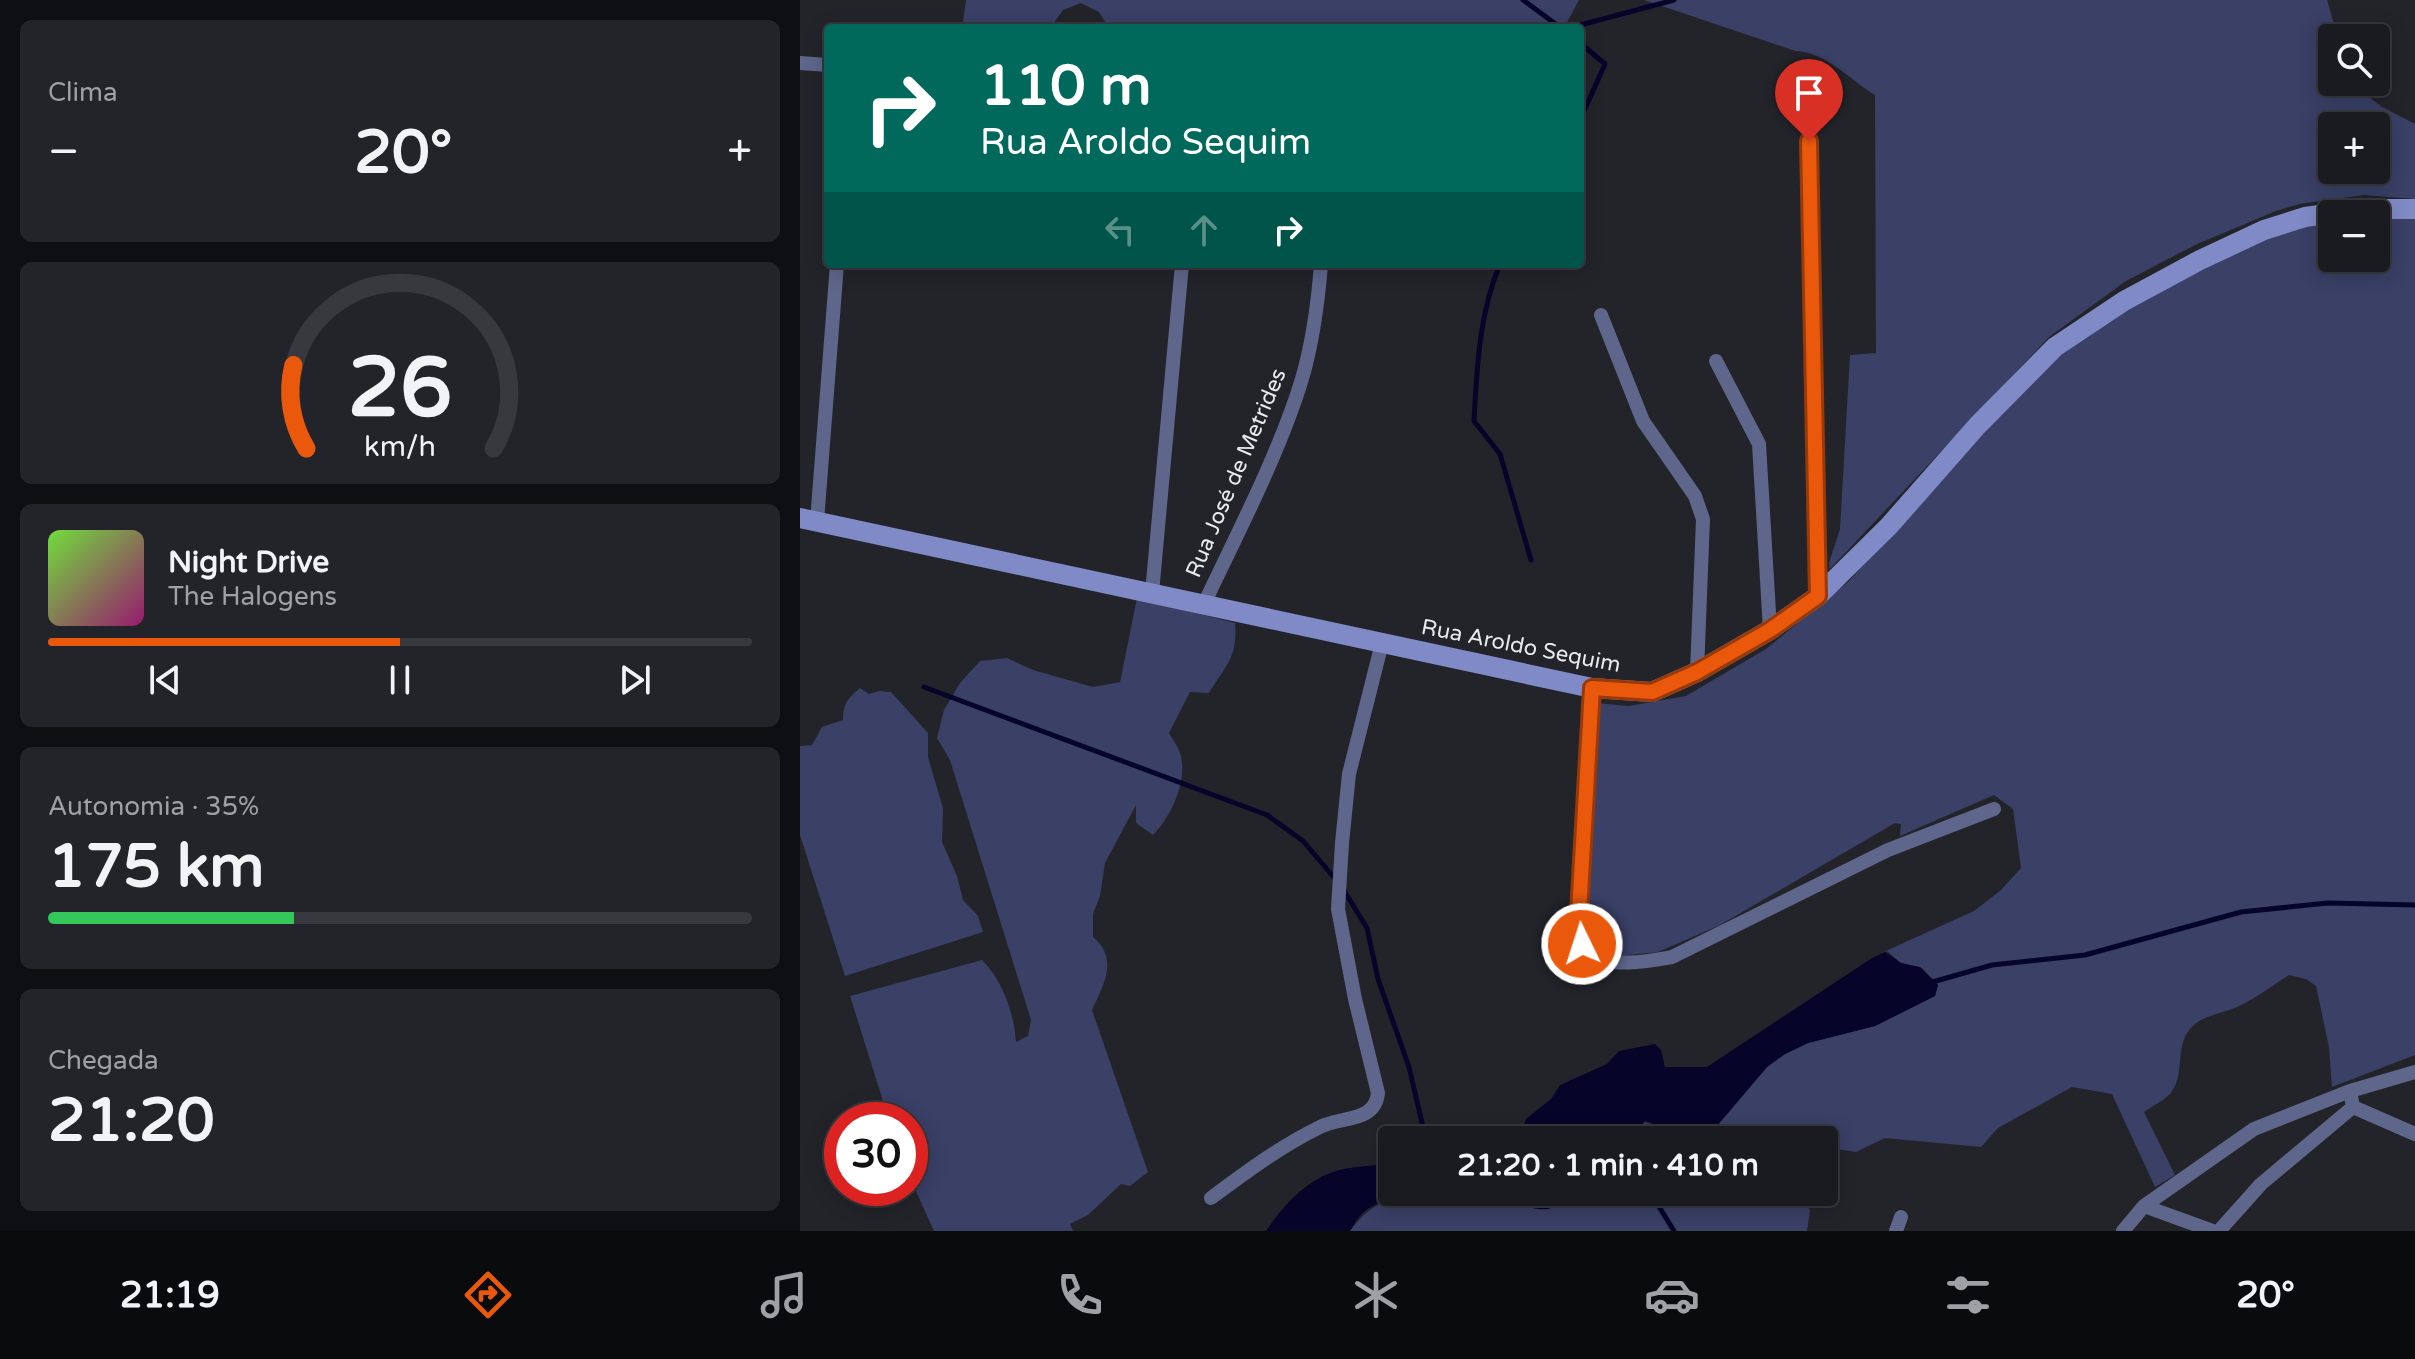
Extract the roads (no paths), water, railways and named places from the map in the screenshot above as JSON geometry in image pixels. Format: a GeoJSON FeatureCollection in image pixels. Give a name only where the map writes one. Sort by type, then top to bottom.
{"type":"FeatureCollection","features":[{"type":"Feature","properties":{"kind":"street"},"geometry":{"type":"LineString","coordinates":[[800,63],[824,65]]}},
{"type":"Feature","properties":{"kind":"street"},"geometry":{"type":"LineString","coordinates":[[1809,141],[1818,596]]}},
{"type":"Feature","properties":{"kind":"street","name":"Rua Aroldo Sequim"},"geometry":{"type":"LineString","coordinates":[[809,519],[1592,688],[1652,692],[1697,672],[1770,630],[1818,596],[1889,526],[1977,426],[2055,347],[2113,309],[2200,260],[2264,230],[2305,217],[2363,209],[2415,209]]}},
{"type":"Feature","properties":{"kind":"street"},"geometry":{"type":"LineString","coordinates":[[809,519],[837,268]]}},
{"type":"Feature","properties":{"kind":"street"},"geometry":{"type":"LineString","coordinates":[[1152,593],[1182,268]]}},
{"type":"Feature","properties":{"kind":"street","name":"Rua José de Metrides"},"geometry":{"type":"LineString","coordinates":[[1204,604],[1267,467],[1302,380],[1312,339],[1321,268]]}},
{"type":"Feature","properties":{"kind":"street"},"geometry":{"type":"LineString","coordinates":[[1601,315],[1643,421],[1695,496],[1703,519],[1697,672]]}},
{"type":"Feature","properties":{"kind":"street"},"geometry":{"type":"LineString","coordinates":[[1716,361],[1759,444],[1770,630]]}},
{"type":"Feature","properties":{"kind":"street"},"geometry":{"type":"LineString","coordinates":[[1211,1198],[1259,1163],[1321,1126],[1360,1116],[1370,1112],[1377,1104],[1378,1093],[1355,999],[1338,909],[1349,774],[1382,643]]}},
{"type":"Feature","properties":{"kind":"street"},"geometry":{"type":"LineString","coordinates":[[1592,688],[1578,930],[1588,953],[1600,959],[1639,963],[1672,957],[1888,850],[1994,809]]}},
{"type":"Feature","properties":{"kind":"street"},"geometry":{"type":"LineString","coordinates":[[2123,1231],[2144,1206],[2254,1129],[2350,1091],[2415,1072]]}},
{"type":"Feature","properties":{"kind":"street"},"geometry":{"type":"LineString","coordinates":[[2350,1091],[2353,1107]]}},
{"type":"Feature","properties":{"kind":"street"},"geometry":{"type":"LineString","coordinates":[[2353,1107],[2415,1134]]}},
{"type":"Feature","properties":{"kind":"street"},"geometry":{"type":"LineString","coordinates":[[2144,1206],[2216,1231],[2261,1184],[2353,1107]]}},
{"type":"Feature","properties":{"kind":"waterway"},"geometry":{"type":"LineString","coordinates":[[1523,0],[1556,24]]}},
{"type":"Feature","properties":{"kind":"waterway"},"geometry":{"type":"LineString","coordinates":[[1584,24],[1674,0]]}},
{"type":"Feature","properties":{"kind":"waterway"},"geometry":{"type":"LineString","coordinates":[[1584,46],[1605,64],[1584,111]]}},
{"type":"Feature","properties":{"kind":"waterway"},"geometry":{"type":"LineString","coordinates":[[1499,268],[1483,321],[1474,421],[1500,454],[1531,560]]}},
{"type":"Feature","properties":{"kind":"waterway"},"geometry":{"type":"LineString","coordinates":[[924,687],[1267,815],[1303,841],[1337,881]]}},
{"type":"Feature","properties":{"kind":"waterway"},"geometry":{"type":"LineString","coordinates":[[1343,889],[1367,928],[1378,979],[1409,1067],[1423,1126]]}},
{"type":"Feature","properties":{"kind":"waterway"},"geometry":{"type":"LineString","coordinates":[[1929,983],[1992,965],[2085,955],[2241,912],[2328,903],[2415,905]]}},
{"type":"Feature","properties":{"kind":"waterway"},"geometry":{"type":"LineString","coordinates":[[1659,1206],[1674,1231]]}}]}
